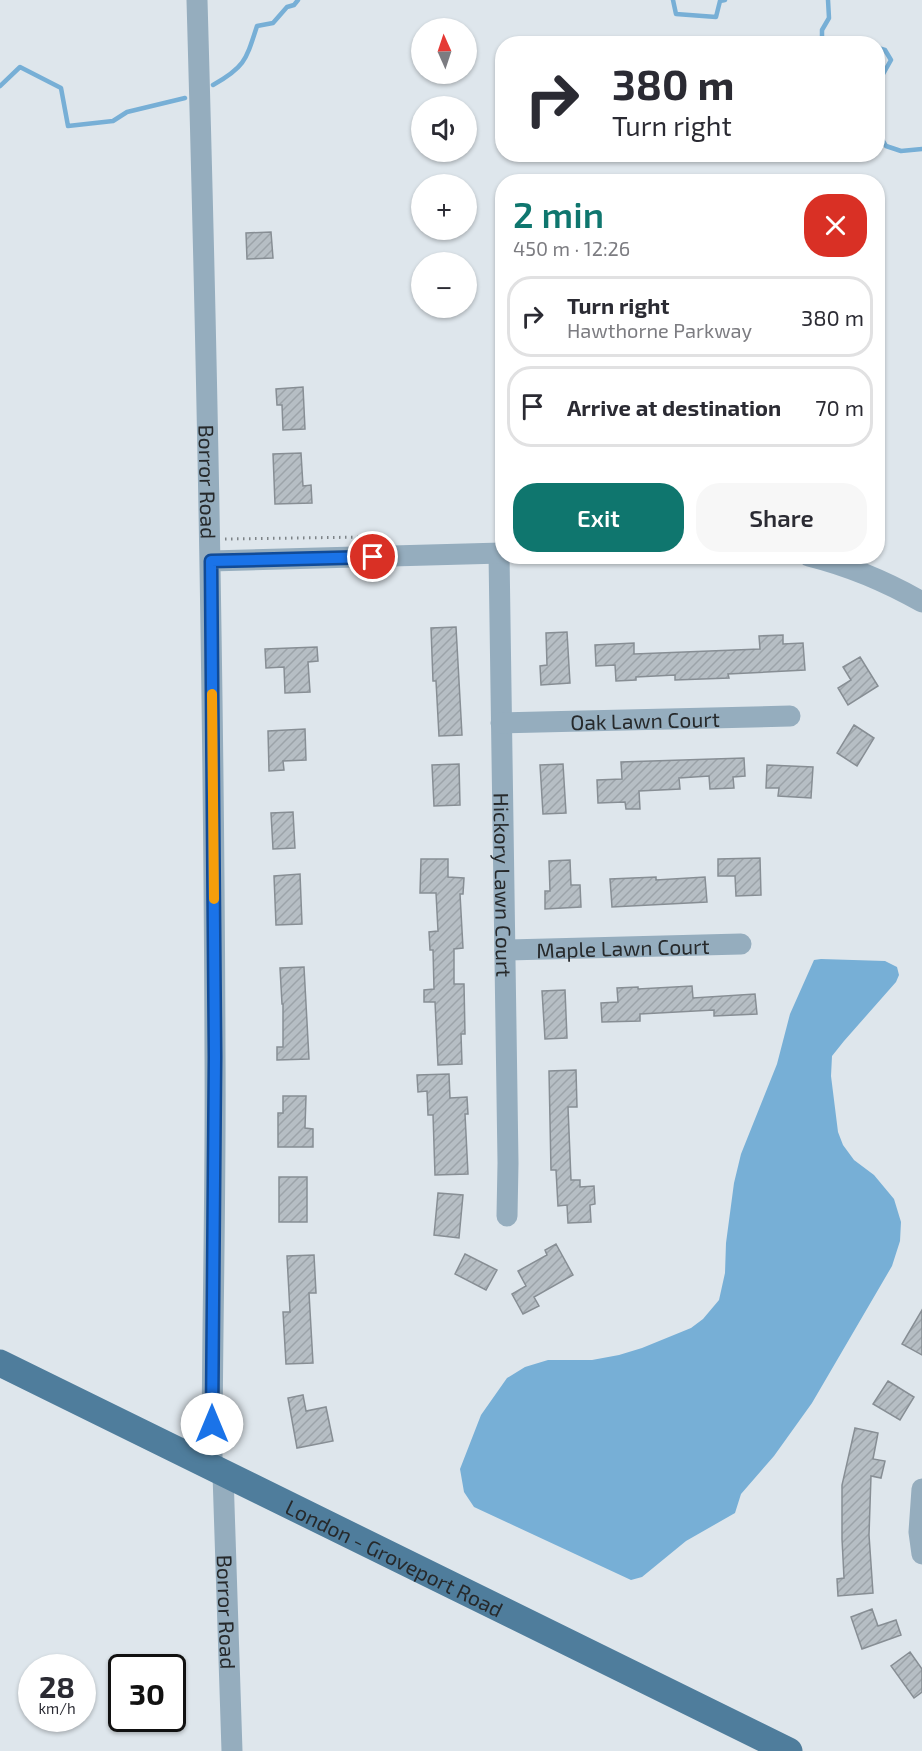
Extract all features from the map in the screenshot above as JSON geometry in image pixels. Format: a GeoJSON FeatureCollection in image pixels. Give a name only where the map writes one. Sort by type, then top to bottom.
{"type":"FeatureCollection","features":[{"type":"Feature","properties":{"kind":"main road","name":"London - Groveport Road"},"geometry":{"type":"LineString","coordinates":[[0,1363],[789,1751]]}},
{"type":"Feature","properties":{"kind":"street","name":"Borror Road"},"geometry":{"type":"LineString","coordinates":[[197,0],[211,539],[218,1471],[232,1751]]}},
{"type":"Feature","properties":{"kind":"street"},"geometry":{"type":"LineString","coordinates":[[211,561],[495,553]]}},
{"type":"Feature","properties":{"kind":"street","name":"Hickory Lawn Court"},"geometry":{"type":"LineString","coordinates":[[501,564],[507,1216]]}},
{"type":"Feature","properties":{"kind":"street"},"geometry":{"type":"LineString","coordinates":[[837,564],[866,574],[922,602]]}},
{"type":"Feature","properties":{"kind":"street","name":"Oak Lawn Court"},"geometry":{"type":"LineString","coordinates":[[501,723],[790,716]]}},
{"type":"Feature","properties":{"kind":"street","name":"Maple Lawn Court"},"geometry":{"type":"LineString","coordinates":[[504,950],[741,944]]}},
{"type":"Feature","properties":{"kind":"street"},"geometry":{"type":"LineString","coordinates":[[922,1489],[919,1532],[922,1554]]}},
{"type":"Feature","properties":{"kind":"path"},"geometry":{"type":"LineString","coordinates":[[211,539],[371,537]]}},
{"type":"Feature","properties":{"kind":"water"},"geometry":{"type":"Polygon","coordinates":[[[814,960],[885,961],[897,967],[899,975],[896,982],[832,1056],[831,1076],[838,1132],[843,1145],[854,1160],[874,1175],[894,1199],[901,1222],[900,1241],[892,1266],[812,1403],[774,1456],[741,1494],[735,1513],[686,1541],[642,1577],[631,1580],[474,1507],[464,1492],[460,1469],[481,1415],[507,1378],[525,1367],[548,1360],[592,1360],[642,1348],[691,1328],[703,1319],[719,1300],[725,1273],[726,1243],[734,1183],[741,1154],[777,1064],[790,1014],[814,960]]]}},
{"type":"Feature","properties":{"kind":"building"},"geometry":{"type":"Polygon","coordinates":[[[271,232],[273,258],[247,259],[246,233],[271,232]]]}},
{"type":"Feature","properties":{"kind":"building"},"geometry":{"type":"Polygon","coordinates":[[[303,387],[305,429],[283,430],[282,405],[277,405],[276,389],[303,387]]]}},
{"type":"Feature","properties":{"kind":"building"},"geometry":{"type":"Polygon","coordinates":[[[301,453],[303,486],[311,485],[312,503],[275,504],[273,454],[301,453]]]}},
{"type":"Feature","properties":{"kind":"building"},"geometry":{"type":"Polygon","coordinates":[[[456,627],[462,735],[439,736],[436,681],[433,681],[431,628],[456,627]]]}},
{"type":"Feature","properties":{"kind":"building"},"geometry":{"type":"Polygon","coordinates":[[[567,632],[570,683],[541,685],[540,666],[547,665],[546,633],[567,632]]]}},
{"type":"Feature","properties":{"kind":"building"},"geometry":{"type":"Polygon","coordinates":[[[783,635],[783,644],[803,643],[805,670],[728,674],[729,678],[675,680],[675,675],[636,677],[636,680],[616,681],[615,665],[596,666],[595,645],[634,643],[634,654],[760,649],[759,636],[783,635]]]}},
{"type":"Feature","properties":{"kind":"building"},"geometry":{"type":"Polygon","coordinates":[[[317,647],[318,661],[308,662],[310,692],[285,693],[284,667],[266,668],[265,649],[317,647]]]}},
{"type":"Feature","properties":{"kind":"building"},"geometry":{"type":"Polygon","coordinates":[[[860,657],[878,686],[848,705],[838,688],[851,680],[843,667],[860,657]]]}},
{"type":"Feature","properties":{"kind":"building"},"geometry":{"type":"Polygon","coordinates":[[[854,725],[874,738],[857,766],[837,753],[854,725]]]}},
{"type":"Feature","properties":{"kind":"building"},"geometry":{"type":"Polygon","coordinates":[[[305,729],[306,760],[283,761],[284,770],[269,771],[268,731],[305,729]]]}},
{"type":"Feature","properties":{"kind":"building"},"geometry":{"type":"Polygon","coordinates":[[[744,758],[745,776],[733,777],[734,788],[710,789],[709,776],[679,778],[680,789],[639,791],[640,809],[626,809],[625,802],[598,803],[597,780],[622,779],[621,762],[744,758]]]}},
{"type":"Feature","properties":{"kind":"building"},"geometry":{"type":"Polygon","coordinates":[[[459,764],[460,805],[434,806],[432,765],[459,764]]]}},
{"type":"Feature","properties":{"kind":"building"},"geometry":{"type":"Polygon","coordinates":[[[563,764],[566,813],[543,814],[540,765],[563,764]]]}},
{"type":"Feature","properties":{"kind":"building"},"geometry":{"type":"Polygon","coordinates":[[[767,765],[813,767],[811,798],[778,796],[779,788],[766,788],[767,765]]]}},
{"type":"Feature","properties":{"kind":"building"},"geometry":{"type":"Polygon","coordinates":[[[293,812],[295,848],[273,849],[271,813],[293,812]]]}},
{"type":"Feature","properties":{"kind":"building"},"geometry":{"type":"Polygon","coordinates":[[[760,858],[761,895],[736,896],[735,876],[718,876],[718,859],[760,858]]]}},
{"type":"Feature","properties":{"kind":"building"},"geometry":{"type":"Polygon","coordinates":[[[421,859],[448,859],[448,877],[464,878],[463,894],[460,894],[463,948],[454,949],[454,984],[464,984],[465,1034],[461,1034],[462,1064],[438,1065],[435,1002],[424,1002],[424,990],[434,989],[433,950],[430,950],[429,932],[438,931],[436,893],[420,893],[421,859]]]}},
{"type":"Feature","properties":{"kind":"building"},"geometry":{"type":"Polygon","coordinates":[[[570,860],[571,885],[580,885],[581,907],[545,909],[545,891],[550,891],[549,861],[570,860]]]}},
{"type":"Feature","properties":{"kind":"building"},"geometry":{"type":"Polygon","coordinates":[[[300,874],[302,924],[276,925],[274,876],[300,874]]]}},
{"type":"Feature","properties":{"kind":"building"},"geometry":{"type":"Polygon","coordinates":[[[656,877],[656,880],[705,877],[707,902],[612,907],[610,879],[656,877]]]}},
{"type":"Feature","properties":{"kind":"building"},"geometry":{"type":"Polygon","coordinates":[[[304,967],[309,1059],[277,1060],[277,1047],[283,1047],[280,968],[304,967]]]}},
{"type":"Feature","properties":{"kind":"building"},"geometry":{"type":"Polygon","coordinates":[[[692,986],[693,998],[755,994],[757,1014],[714,1016],[714,1010],[640,1014],[640,1021],[602,1022],[601,1003],[618,1002],[617,988],[692,986]]]}},
{"type":"Feature","properties":{"kind":"building"},"geometry":{"type":"Polygon","coordinates":[[[565,990],[567,1038],[545,1039],[542,991],[565,990]]]}},
{"type":"Feature","properties":{"kind":"building"},"geometry":{"type":"Polygon","coordinates":[[[576,1070],[577,1107],[568,1107],[571,1180],[580,1180],[580,1187],[594,1186],[595,1204],[590,1205],[591,1222],[568,1223],[567,1205],[558,1206],[556,1170],[551,1170],[549,1071],[576,1070]]]}},
{"type":"Feature","properties":{"kind":"building"},"geometry":{"type":"Polygon","coordinates":[[[449,1074],[450,1098],[467,1097],[468,1114],[465,1114],[468,1174],[435,1175],[433,1115],[428,1115],[427,1091],[418,1092],[417,1075],[449,1074]]]}},
{"type":"Feature","properties":{"kind":"building"},"geometry":{"type":"Polygon","coordinates":[[[283,1096],[306,1096],[305,1128],[313,1129],[313,1147],[278,1147],[278,1113],[283,1113],[283,1096]]]}},
{"type":"Feature","properties":{"kind":"building"},"geometry":{"type":"Polygon","coordinates":[[[279,1177],[307,1177],[307,1222],[279,1222],[279,1177]]]}},
{"type":"Feature","properties":{"kind":"building"},"geometry":{"type":"Polygon","coordinates":[[[438,1193],[463,1195],[459,1238],[434,1235],[438,1193]]]}},
{"type":"Feature","properties":{"kind":"building"},"geometry":{"type":"Polygon","coordinates":[[[556,1244],[573,1275],[534,1297],[539,1306],[523,1314],[512,1294],[526,1286],[518,1271],[547,1255],[545,1250],[556,1244]]]}},
{"type":"Feature","properties":{"kind":"building"},"geometry":{"type":"Polygon","coordinates":[[[465,1254],[497,1270],[486,1290],[455,1274],[465,1254]]]}},
{"type":"Feature","properties":{"kind":"building"},"geometry":{"type":"Polygon","coordinates":[[[314,1255],[316,1293],[309,1293],[313,1363],[286,1364],[283,1312],[290,1312],[287,1256],[314,1255]]]}},
{"type":"Feature","properties":{"kind":"building"},"geometry":{"type":"Polygon","coordinates":[[[922,1310],[922,1355],[902,1344],[922,1310]]]}},
{"type":"Feature","properties":{"kind":"building"},"geometry":{"type":"Polygon","coordinates":[[[888,1381],[914,1397],[900,1420],[873,1404],[888,1381]]]}},
{"type":"Feature","properties":{"kind":"building"},"geometry":{"type":"Polygon","coordinates":[[[303,1395],[306,1411],[326,1407],[333,1441],[297,1448],[288,1398],[303,1395]]]}},
{"type":"Feature","properties":{"kind":"building"},"geometry":{"type":"Polygon","coordinates":[[[855,1428],[878,1433],[873,1459],[885,1461],[881,1478],[871,1476],[869,1535],[873,1593],[838,1596],[837,1579],[844,1578],[842,1485],[855,1428]]]}},
{"type":"Feature","properties":{"kind":"building"},"geometry":{"type":"Polygon","coordinates":[[[872,1609],[878,1626],[896,1620],[901,1635],[862,1649],[851,1617],[872,1609]]]}},
{"type":"Feature","properties":{"kind":"building"},"geometry":{"type":"Polygon","coordinates":[[[910,1652],[922,1669],[922,1692],[914,1698],[891,1666],[910,1652]]]}},
{"type":"Feature","properties":{"kind":"waterway"},"geometry":{"type":"LineString","coordinates":[[213,85],[232,73],[243,61],[257,26],[273,23],[287,7],[294,5],[298,0]]}},
{"type":"Feature","properties":{"kind":"waterway"},"geometry":{"type":"LineString","coordinates":[[673,0],[676,14],[716,17],[720,1],[725,0]]}},
{"type":"Feature","properties":{"kind":"waterway"},"geometry":{"type":"LineString","coordinates":[[822,36],[822,30],[829,18],[828,0]]}},
{"type":"Feature","properties":{"kind":"waterway"},"geometry":{"type":"LineString","coordinates":[[885,50],[891,60],[885,71]]}},
{"type":"Feature","properties":{"kind":"waterway"},"geometry":{"type":"LineString","coordinates":[[0,86],[20,67],[61,88],[68,126],[113,121],[127,112],[185,98]]}},
{"type":"Feature","properties":{"kind":"waterway"},"geometry":{"type":"LineString","coordinates":[[885,144],[901,151],[922,149]]}},
{"type":"Feature","properties":{"kind":"slow traffic"},"geometry":{"type":"LineString","coordinates":[[212,694],[214,899]]}},
{"type":"Feature","properties":{"kind":"route"},"geometry":{"type":"LineString","coordinates":[[212,1424],[215,1057],[211,561],[373,557]]}}]}
